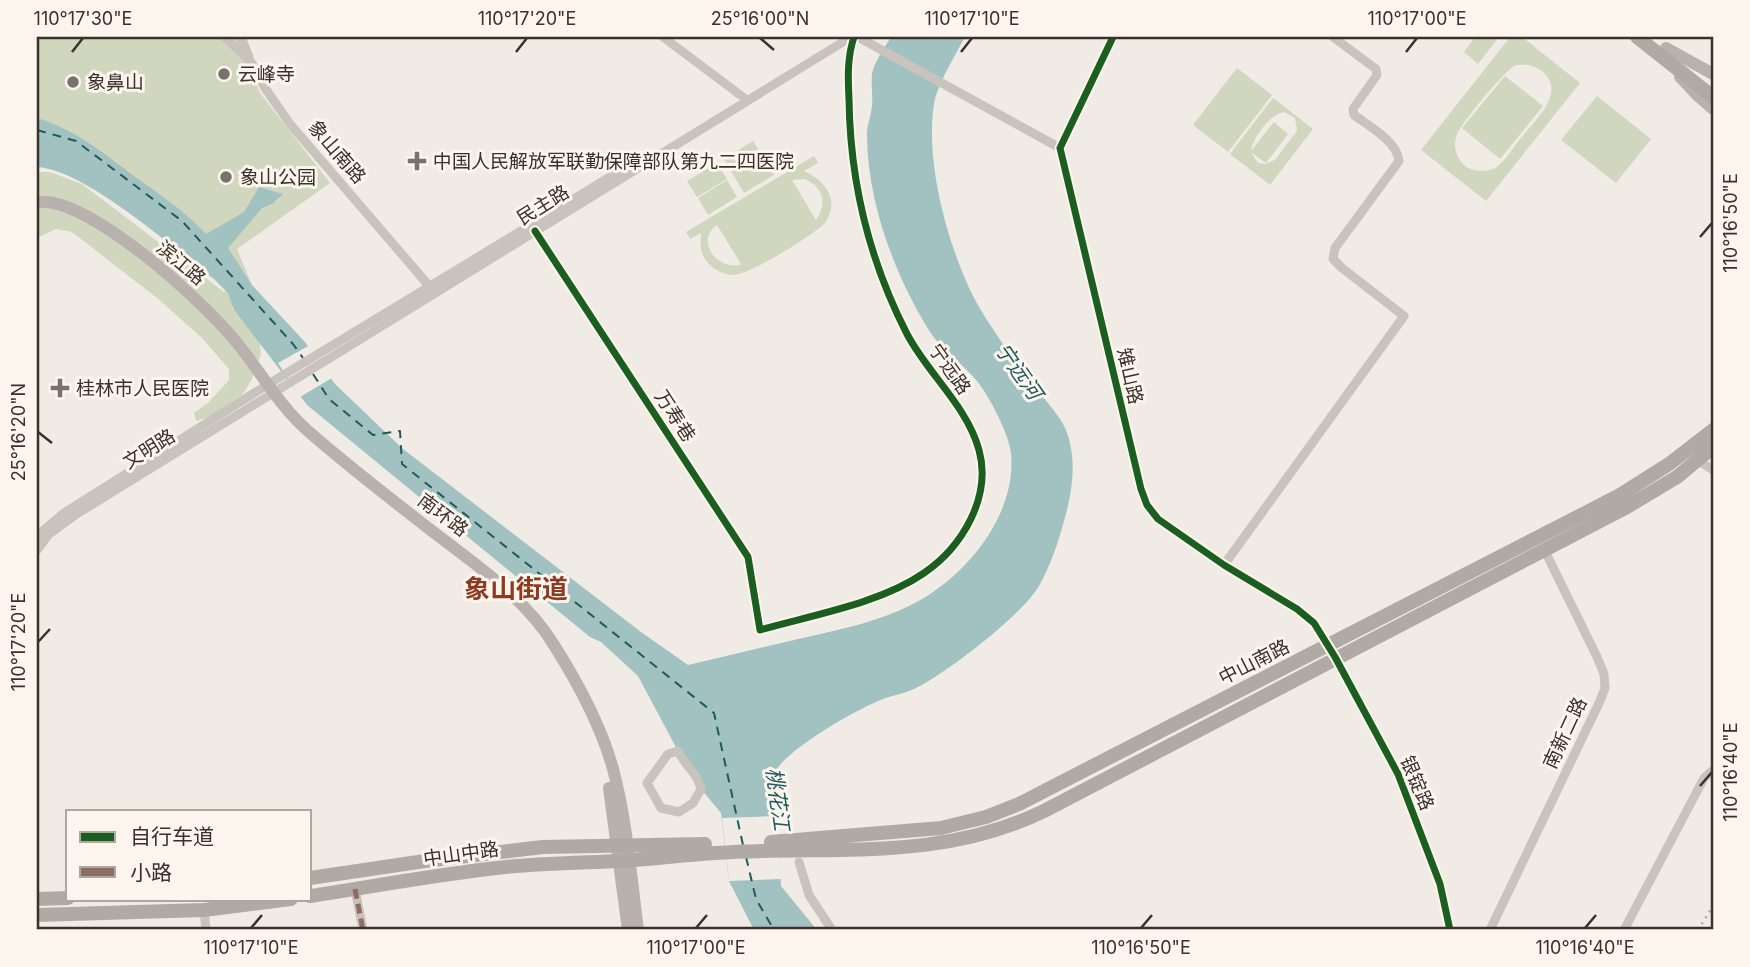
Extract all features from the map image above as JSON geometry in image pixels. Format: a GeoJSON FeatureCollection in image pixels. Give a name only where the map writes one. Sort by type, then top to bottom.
{"type":"FeatureCollection","features":[{"type":"Feature","properties":{"kind":"highway"},"geometry":{"type":"LineString","coordinates":[[1637,37],[1713,85]]}},
{"type":"Feature","properties":{"kind":"highway"},"geometry":{"type":"LineString","coordinates":[[1652,37],[1664,52],[1713,97]]}},
{"type":"Feature","properties":{"kind":"highway","name":"中山南路"},"geometry":{"type":"LineString","coordinates":[[623,854],[782,846],[832,852],[912,848],[956,841],[1000,828],[1044,810],[1620,495],[1669,464],[1713,430]]}},
{"type":"Feature","properties":{"kind":"highway","name":"中山南路"},"geometry":{"type":"LineString","coordinates":[[1332,651],[1627,507],[1677,477],[1713,447]]}},
{"type":"Feature","properties":{"kind":"highway","name":"中山中路"},"geometry":{"type":"LineString","coordinates":[[312,878],[544,847],[623,854]]}},
{"type":"Feature","properties":{"kind":"highway","name":"中山中路"},"geometry":{"type":"LineString","coordinates":[[312,896],[487,869],[623,854]]}},
{"type":"Feature","properties":{"kind":"highway"},"geometry":{"type":"LineString","coordinates":[[37,899],[66,898]]}},
{"type":"Feature","properties":{"kind":"highway"},"geometry":{"type":"LineString","coordinates":[[37,915],[204,910],[283,900]]}},
{"type":"Feature","properties":{"kind":"main road"},"geometry":{"type":"LineString","coordinates":[[1664,52],[1713,74]]}},
{"type":"Feature","properties":{"kind":"main road"},"geometry":{"type":"LineString","coordinates":[[1664,52],[1697,96],[1713,109]]}},
{"type":"Feature","properties":{"kind":"main road","name":"滨江路"},"geometry":{"type":"LineString","coordinates":[[37,202],[48,201],[79,211],[108,229],[160,269],[232,337],[270,389]]}},
{"type":"Feature","properties":{"kind":"main road","name":"南环路"},"geometry":{"type":"LineString","coordinates":[[270,389],[289,413],[356,473],[502,585],[533,617],[553,644],[574,681],[605,768],[638,930]]}},
{"type":"Feature","properties":{"kind":"main road","name":"南环路"},"geometry":{"type":"LineString","coordinates":[[623,854],[628,930]]}},
{"type":"Feature","properties":{"kind":"street","name":"象山南路"},"geometry":{"type":"LineString","coordinates":[[225,37],[251,62],[289,124],[430,287]]}},
{"type":"Feature","properties":{"kind":"street"},"geometry":{"type":"LineString","coordinates":[[241,37],[251,62]]}},
{"type":"Feature","properties":{"kind":"street"},"geometry":{"type":"LineString","coordinates":[[663,37],[745,98]]}},
{"type":"Feature","properties":{"kind":"street"},"geometry":{"type":"LineString","coordinates":[[853,37],[1060,148],[1113,37]]}},
{"type":"Feature","properties":{"kind":"street","name":"民主路"},"geometry":{"type":"LineString","coordinates":[[322,356],[535,231],[821,50],[853,37]]}},
{"type":"Feature","properties":{"kind":"street","name":"宁远路"},"geometry":{"type":"LineString","coordinates":[[760,631],[869,599],[923,575],[939,563],[953,547],[973,516],[982,486],[979,452],[974,435],[907,333],[869,242],[849,140],[848,53],[853,37]]}},
{"type":"Feature","properties":{"kind":"street"},"geometry":{"type":"LineString","coordinates":[[1224,565],[1404,316],[1333,259],[1335,248],[1399,161],[1393,146],[1354,115],[1353,109],[1377,75],[1376,69],[1333,37]]}},
{"type":"Feature","properties":{"kind":"street","name":"民主路"},"geometry":{"type":"LineString","coordinates":[[322,356],[430,287],[745,98]]}},
{"type":"Feature","properties":{"kind":"street","name":"雉山路"},"geometry":{"type":"LineString","coordinates":[[1060,148],[1147,505],[1158,519],[1224,565],[1297,609],[1314,623],[1332,651]]}},
{"type":"Feature","properties":{"kind":"street","name":"万寿巷"},"geometry":{"type":"LineString","coordinates":[[535,231],[748,557],[760,631]]}},
{"type":"Feature","properties":{"kind":"street","name":"文明路"},"geometry":{"type":"LineString","coordinates":[[37,536],[64,513],[322,356]]}},
{"type":"Feature","properties":{"kind":"street","name":"文明路"},"geometry":{"type":"LineString","coordinates":[[37,550],[59,526],[270,389]]}},
{"type":"Feature","properties":{"kind":"street"},"geometry":{"type":"LineString","coordinates":[[1698,460],[1713,470]]}},
{"type":"Feature","properties":{"kind":"street","name":"南新二路"},"geometry":{"type":"LineString","coordinates":[[1490,930],[1590,725],[1605,688],[1604,674],[1598,659],[1544,549]]}},
{"type":"Feature","properties":{"kind":"street","name":"银锭路"},"geometry":{"type":"LineString","coordinates":[[1332,651],[1398,774],[1440,884],[1450,930]]}},
{"type":"Feature","properties":{"kind":"street"},"geometry":{"type":"LineString","coordinates":[[678,751],[685,765],[695,772],[701,789],[694,803],[679,812],[661,808],[646,783],[668,754],[678,751]]}},
{"type":"Feature","properties":{"kind":"street"},"geometry":{"type":"LineString","coordinates":[[1624,930],[1704,778],[1713,770]]}},
{"type":"Feature","properties":{"kind":"street"},"geometry":{"type":"LineString","coordinates":[[799,862],[809,895],[832,930]]}},
{"type":"Feature","properties":{"kind":"street"},"geometry":{"type":"LineString","coordinates":[[355,889],[363,930]]}},
{"type":"Feature","properties":{"kind":"street"},"geometry":{"type":"LineString","coordinates":[[204,910],[206,930]]}},
{"type":"Feature","properties":{"kind":"green space","name":"象山公园"},"geometry":{"type":"Polygon","coordinates":[[[37,37],[237,37],[260,93],[330,183],[237,249],[252,285],[232,308],[260,343],[261,354],[243,394],[209,417],[196,421],[194,413],[208,403],[229,380],[229,369],[202,338],[157,298],[72,232],[56,229],[37,238],[37,172],[50,172],[82,184],[224,292],[240,275],[37,125],[37,37]]]}},
{"type":"Feature","properties":{"kind":"green space"},"geometry":{"type":"Polygon","coordinates":[[[1475,37],[1499,37],[1478,64],[1464,52],[1475,37]]]}},
{"type":"Feature","properties":{"kind":"green space"},"geometry":{"type":"Polygon","coordinates":[[[1510,37],[1522,37],[1580,83],[1486,201],[1421,150],[1510,37]],[[1516,65],[1494,86],[1457,135],[1456,153],[1468,168],[1485,171],[1499,165],[1549,101],[1551,83],[1546,75],[1528,65],[1516,65]]]}},
{"type":"Feature","properties":{"kind":"green space"},"geometry":{"type":"Polygon","coordinates":[[[1237,68],[1272,95],[1228,152],[1193,125],[1237,68]]]}},
{"type":"Feature","properties":{"kind":"green space"},"geometry":{"type":"Polygon","coordinates":[[[1505,76],[1543,106],[1500,159],[1462,128],[1505,76]]]}},
{"type":"Feature","properties":{"kind":"green space"},"geometry":{"type":"Polygon","coordinates":[[[1597,96],[1651,139],[1616,183],[1561,140],[1597,96]]]}},
{"type":"Feature","properties":{"kind":"green space"},"geometry":{"type":"Polygon","coordinates":[[[1273,98],[1313,129],[1270,185],[1230,154],[1273,98]],[[1284,112],[1273,117],[1263,127],[1251,151],[1274,122],[1288,134],[1266,163],[1251,152],[1258,163],[1265,164],[1275,160],[1297,131],[1295,118],[1284,112]]]}},
{"type":"Feature","properties":{"kind":"green space"},"geometry":{"type":"Polygon","coordinates":[[[753,141],[774,175],[744,193],[724,159],[753,141]]]}},
{"type":"Feature","properties":{"kind":"green space"},"geometry":{"type":"Polygon","coordinates":[[[814,156],[818,163],[804,171],[819,180],[829,193],[829,216],[817,230],[766,262],[742,273],[723,273],[706,261],[702,253],[701,233],[690,239],[686,232],[814,156]],[[804,179],[792,180],[816,220],[822,207],[822,196],[816,186],[804,179]],[[717,225],[708,238],[711,253],[723,263],[740,265],[741,264],[717,225]]]}},
{"type":"Feature","properties":{"kind":"green space"},"geometry":{"type":"Polygon","coordinates":[[[717,163],[727,179],[697,197],[687,181],[717,163]]]}},
{"type":"Feature","properties":{"kind":"green space"},"geometry":{"type":"Polygon","coordinates":[[[727,180],[737,197],[708,215],[698,198],[727,180]]]}},
{"type":"Feature","properties":{"kind":"water","name":"宁远河"},"geometry":{"type":"Polygon","coordinates":[[[891,37],[965,37],[943,79],[934,104],[933,151],[940,201],[954,251],[976,301],[1014,361],[1066,430],[1072,454],[1071,493],[1047,570],[1039,586],[1017,612],[947,669],[914,689],[883,699],[841,720],[793,752],[775,772],[781,886],[817,930],[754,930],[729,881],[721,813],[701,789],[638,676],[601,642],[590,637],[307,405],[234,310],[228,293],[214,279],[104,196],[57,171],[37,167],[37,118],[76,135],[100,150],[171,203],[206,234],[244,212],[259,187],[283,194],[272,204],[262,208],[228,248],[252,285],[305,342],[335,384],[403,449],[688,665],[861,624],[913,604],[952,578],[969,561],[997,521],[1006,499],[1011,476],[1011,453],[1003,426],[977,381],[935,339],[917,310],[895,263],[878,213],[872,188],[867,133],[872,106],[873,69],[891,37]]]}},
{"type":"Feature","properties":{"kind":"pier"},"geometry":{"type":"Polygon","coordinates":[[[310,345],[332,378],[300,397],[278,363],[310,345]]]}},
{"type":"Feature","properties":{"kind":"pier"},"geometry":{"type":"Polygon","coordinates":[[[777,816],[781,879],[729,881],[722,818],[777,816]]]}},
{"type":"Feature","properties":{"kind":"ferry route"},"geometry":{"type":"LineString","coordinates":[[37,130],[76,141],[182,221],[303,358]]}},
{"type":"Feature","properties":{"kind":"ferry route"},"geometry":{"type":"LineString","coordinates":[[313,374],[329,399],[373,435],[400,431],[402,464],[714,713],[743,845]]}},
{"type":"Feature","properties":{"kind":"ferry route"},"geometry":{"type":"LineString","coordinates":[[746,857],[756,899],[774,930]]}},
{"type":"Feature","properties":{"kind":"railway"},"geometry":{"type":"LineString","coordinates":[[1698,930],[1713,906]]}},
{"type":"Feature","properties":{"kind":"marked path"},"geometry":{"type":"LineString","coordinates":[[355,889],[363,930]]}},
{"type":"Feature","properties":{"kind":"cycle path"},"geometry":{"type":"LineString","coordinates":[[535,231],[748,557],[760,630],[866,601],[906,584],[938,562],[962,535],[977,503],[982,468],[979,450],[966,419],[907,334],[872,249],[858,190],[850,130],[848,68],[854,37]]}},
{"type":"Feature","properties":{"kind":"cycle path"},"geometry":{"type":"LineString","coordinates":[[1113,37],[1060,148],[1147,505],[1158,519],[1224,565],[1297,609],[1314,623],[1398,774],[1440,884],[1450,930]]}},
{"type":"Feature","properties":{"kind":"place","name":"云峰寺"},"geometry":{"type":"Point","coordinates":[224,74]}},
{"type":"Feature","properties":{"kind":"place","name":"象鼻山"},"geometry":{"type":"Point","coordinates":[73,82]}},
{"type":"Feature","properties":{"kind":"place","name":"中国人民解放军联勤保障部队第九二四医院"},"geometry":{"type":"Point","coordinates":[417,161]}},
{"type":"Feature","properties":{"kind":"place","name":"象山公园"},"geometry":{"type":"Point","coordinates":[226,177]}},
{"type":"Feature","properties":{"kind":"place","name":"桂林市人民医院"},"geometry":{"type":"Point","coordinates":[60,388]}},
{"type":"Feature","properties":{"kind":"district","name":"象山街道"},"geometry":{"type":"Point","coordinates":[516,588]}},
{"type":"Feature","properties":{"kind":"water label","name":"桃花江"},"geometry":{"type":"Point","coordinates":[778,799]}}]}
